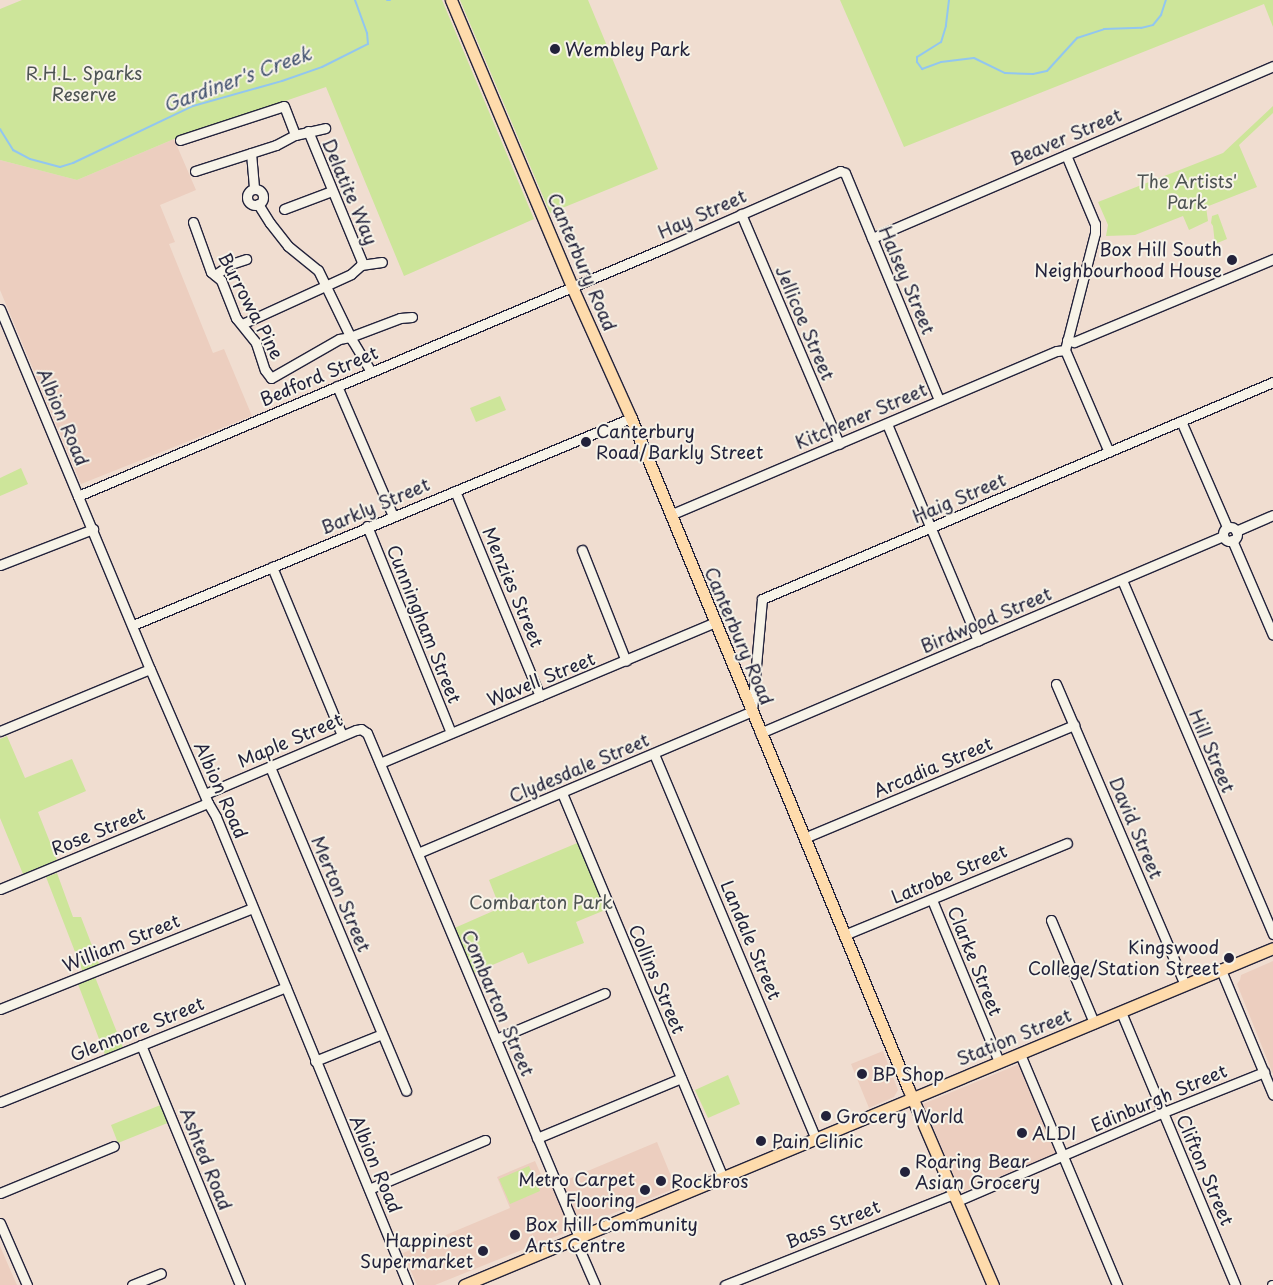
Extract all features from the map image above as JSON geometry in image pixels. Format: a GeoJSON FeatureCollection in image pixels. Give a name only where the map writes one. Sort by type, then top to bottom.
{"type":"FeatureCollection","features":[{"type":"Feature","properties":{"kind":"main road","name":"Canterbury Road"},"geometry":{"type":"LineString","coordinates":[[451,0],[572,287],[631,418],[713,623],[752,712],[990,1284]]}},
{"type":"Feature","properties":{"kind":"main road","name":"Station Street"},"geometry":{"type":"LineString","coordinates":[[464,1285],[476,1283],[577,1238],[1273,948]]}},
{"type":"Feature","properties":{"kind":"street","name":"Beaver Street"},"geometry":{"type":"LineString","coordinates":[[872,238],[1273,66]]}},
{"type":"Feature","properties":{"kind":"street"},"geometry":{"type":"LineString","coordinates":[[180,140],[284,106],[295,135]]}},
{"type":"Feature","properties":{"kind":"street"},"geometry":{"type":"LineString","coordinates":[[196,171],[276,145],[295,135],[325,128]]}},
{"type":"Feature","properties":{"kind":"street","name":"Delatite Way"},"geometry":{"type":"LineString","coordinates":[[308,131],[362,262],[361,265]]}},
{"type":"Feature","properties":{"kind":"street"},"geometry":{"type":"LineString","coordinates":[[252,153],[254,190],[248,193],[247,200],[251,204],[258,204],[288,246],[318,270],[350,337],[371,372]]}},
{"type":"Feature","properties":{"kind":"street"},"geometry":{"type":"LineString","coordinates":[[1066,155],[1095,224],[1096,233],[1065,350],[1109,452]]}},
{"type":"Feature","properties":{"kind":"street","name":"Hay Street"},"geometry":{"type":"LineString","coordinates":[[572,287],[840,171],[845,173]]}},
{"type":"Feature","properties":{"kind":"street","name":"Halsey Street"},"geometry":{"type":"LineString","coordinates":[[845,173],[940,400]]}},
{"type":"Feature","properties":{"kind":"street"},"geometry":{"type":"LineString","coordinates":[[284,209],[332,191]]}},
{"type":"Feature","properties":{"kind":"street","name":"Jellicoe Street"},"geometry":{"type":"LineString","coordinates":[[741,214],[839,444]]}},
{"type":"Feature","properties":{"kind":"street","name":"Burrowa Pine"},"geometry":{"type":"LineString","coordinates":[[193,222],[211,272],[221,280],[236,318],[256,343],[265,370],[271,378],[339,339],[350,337]]}},
{"type":"Feature","properties":{"kind":"street"},"geometry":{"type":"LineString","coordinates":[[215,275],[230,264],[246,259]]}},
{"type":"Feature","properties":{"kind":"street"},"geometry":{"type":"LineString","coordinates":[[1067,340],[1074,342],[1273,259]]}},
{"type":"Feature","properties":{"kind":"street"},"geometry":{"type":"LineString","coordinates":[[242,324],[351,274],[361,265],[382,262]]}},
{"type":"Feature","properties":{"kind":"street","name":"Bedford Street"},"geometry":{"type":"LineString","coordinates":[[78,496],[572,287]]}},
{"type":"Feature","properties":{"kind":"street","name":"Albion Road"},"geometry":{"type":"LineString","coordinates":[[0,309],[150,669],[208,803],[216,817],[408,1285]]}},
{"type":"Feature","properties":{"kind":"street"},"geometry":{"type":"LineString","coordinates":[[350,337],[400,318],[412,317]]}},
{"type":"Feature","properties":{"kind":"street","name":"Kitchener Street"},"geometry":{"type":"LineString","coordinates":[[670,515],[1057,351],[1065,350]]}},
{"type":"Feature","properties":{"kind":"street","name":"Haig Street"},"geometry":{"type":"LineString","coordinates":[[752,712],[762,599],[1181,421],[1272,385]]}},
{"type":"Feature","properties":{"kind":"street"},"geometry":{"type":"LineString","coordinates":[[337,386],[393,516]]}},
{"type":"Feature","properties":{"kind":"street","name":"Barkly Street"},"geometry":{"type":"LineString","coordinates":[[133,625],[367,526],[631,418]]}},
{"type":"Feature","properties":{"kind":"street"},"geometry":{"type":"LineString","coordinates":[[1181,421],[1228,535],[1273,635]]}},
{"type":"Feature","properties":{"kind":"street"},"geometry":{"type":"LineString","coordinates":[[887,424],[978,641]]}},
{"type":"Feature","properties":{"kind":"street","name":"Menzies Street"},"geometry":{"type":"LineString","coordinates":[[455,490],[540,696]]}},
{"type":"Feature","properties":{"kind":"street"},"geometry":{"type":"LineString","coordinates":[[1228,535],[1233,527],[1236,531],[1273,515]]}},
{"type":"Feature","properties":{"kind":"street","name":"Cunningham Street"},"geometry":{"type":"LineString","coordinates":[[367,526],[451,733]]}},
{"type":"Feature","properties":{"kind":"street"},"geometry":{"type":"LineString","coordinates":[[0,566],[93,529]]}},
{"type":"Feature","properties":{"kind":"street","name":"Birdwood Street"},"geometry":{"type":"LineString","coordinates":[[760,733],[1228,535]]}},
{"type":"Feature","properties":{"kind":"street"},"geometry":{"type":"LineString","coordinates":[[582,550],[626,661]]}},
{"type":"Feature","properties":{"kind":"street"},"geometry":{"type":"LineString","coordinates":[[272,567],[342,735]]}},
{"type":"Feature","properties":{"kind":"street","name":"Hill Street"},"geometry":{"type":"LineString","coordinates":[[1122,580],[1273,934]]}},
{"type":"Feature","properties":{"kind":"street","name":"Wavell Street"},"geometry":{"type":"LineString","coordinates":[[380,763],[713,623]]}},
{"type":"Feature","properties":{"kind":"street"},"geometry":{"type":"LineString","coordinates":[[0,731],[150,669]]}},
{"type":"Feature","properties":{"kind":"street","name":"David Street"},"geometry":{"type":"LineString","coordinates":[[1056,684],[1185,985]]}},
{"type":"Feature","properties":{"kind":"street","name":"Clydesdale Street"},"geometry":{"type":"LineString","coordinates":[[418,853],[752,712]]}},
{"type":"Feature","properties":{"kind":"street","name":"Arcadia Street"},"geometry":{"type":"LineString","coordinates":[[804,838],[1074,725]]}},
{"type":"Feature","properties":{"kind":"street","name":"Maple Street"},"geometry":{"type":"LineString","coordinates":[[205,794],[342,735],[361,729]]}},
{"type":"Feature","properties":{"kind":"street","name":"Combarton Street"},"geometry":{"type":"LineString","coordinates":[[361,729],[367,733],[418,853],[537,1138],[595,1285]]}},
{"type":"Feature","properties":{"kind":"street","name":"Landale Street"},"geometry":{"type":"LineString","coordinates":[[654,754],[816,1139]]}},
{"type":"Feature","properties":{"kind":"street","name":"Merton Street"},"geometry":{"type":"LineString","coordinates":[[270,767],[406,1091]]}},
{"type":"Feature","properties":{"kind":"street","name":"Collins Street"},"geometry":{"type":"LineString","coordinates":[[562,793],[723,1177]]}},
{"type":"Feature","properties":{"kind":"street","name":"Rose Street"},"geometry":{"type":"LineString","coordinates":[[0,889],[208,803]]}},
{"type":"Feature","properties":{"kind":"street","name":"Latrobe Street"},"geometry":{"type":"LineString","coordinates":[[844,935],[1067,843]]}},
{"type":"Feature","properties":{"kind":"street","name":"Clarke Street"},"geometry":{"type":"LineString","coordinates":[[932,900],[999,1062]]}},
{"type":"Feature","properties":{"kind":"street","name":"William Street"},"geometry":{"type":"LineString","coordinates":[[0,1009],[253,908]]}},
{"type":"Feature","properties":{"kind":"street"},"geometry":{"type":"LineString","coordinates":[[1051,920],[1094,1023]]}},
{"type":"Feature","properties":{"kind":"street"},"geometry":{"type":"LineString","coordinates":[[1221,970],[1273,1094]]}},
{"type":"Feature","properties":{"kind":"street","name":"Glenmore Street"},"geometry":{"type":"LineString","coordinates":[[0,1102],[286,987]]}},
{"type":"Feature","properties":{"kind":"street"},"geometry":{"type":"LineString","coordinates":[[496,1039],[605,993]]}},
{"type":"Feature","properties":{"kind":"street","name":"Clifton Street"},"geometry":{"type":"LineString","coordinates":[[1121,1012],[1235,1285]]}},
{"type":"Feature","properties":{"kind":"street"},"geometry":{"type":"LineString","coordinates":[[315,1061],[382,1034]]}},
{"type":"Feature","properties":{"kind":"street","name":"Ashted Road"},"geometry":{"type":"LineString","coordinates":[[141,1045],[240,1285]]}},
{"type":"Feature","properties":{"kind":"street"},"geometry":{"type":"LineString","coordinates":[[1020,1054],[1117,1285]]}},
{"type":"Feature","properties":{"kind":"street","name":"Edinburgh Street"},"geometry":{"type":"LineString","coordinates":[[955,1197],[1062,1156],[1264,1072]]}},
{"type":"Feature","properties":{"kind":"street"},"geometry":{"type":"LineString","coordinates":[[537,1138],[681,1078]]}},
{"type":"Feature","properties":{"kind":"street"},"geometry":{"type":"LineString","coordinates":[[369,1189],[485,1140]]}},
{"type":"Feature","properties":{"kind":"street"},"geometry":{"type":"LineString","coordinates":[[0,1193],[114,1146]]}},
{"type":"Feature","properties":{"kind":"street","name":"Bass Street"},"geometry":{"type":"LineString","coordinates":[[724,1285],[955,1197]]}},
{"type":"Feature","properties":{"kind":"street"},"geometry":{"type":"LineString","coordinates":[[0,1223],[27,1285]]}},
{"type":"Feature","properties":{"kind":"street"},"geometry":{"type":"LineString","coordinates":[[132,1285],[161,1273]]}},
{"type":"Feature","properties":{"kind":"shaded area"},"geometry":{"type":"Polygon","coordinates":[[[174,139],[196,190],[160,205],[175,242],[169,244],[213,353],[224,349],[252,416],[81,484],[0,290],[0,160],[77,180],[174,139]]]}},
{"type":"Feature","properties":{"kind":"shaded area"},"geometry":{"type":"Polygon","coordinates":[[[1273,961],[1273,1074],[1237,984],[1241,975],[1273,961]]]}},
{"type":"Feature","properties":{"kind":"shaded area"},"geometry":{"type":"Polygon","coordinates":[[[883,1051],[898,1090],[894,1097],[869,1108],[851,1064],[883,1051]]]}},
{"type":"Feature","properties":{"kind":"shaded area"},"geometry":{"type":"Polygon","coordinates":[[[1019,1064],[1056,1154],[961,1192],[923,1104],[1019,1064]]]}},
{"type":"Feature","properties":{"kind":"shaded area"},"geometry":{"type":"Polygon","coordinates":[[[657,1142],[676,1188],[435,1285],[417,1285],[403,1253],[510,1208],[497,1177],[535,1161],[547,1188],[657,1142]]]}},
{"type":"Feature","properties":{"kind":"shaded area"},"geometry":{"type":"Polygon","coordinates":[[[0,1246],[9,1267],[17,1285],[0,1285],[0,1246]]]}},
{"type":"Feature","properties":{"kind":"green space","name":"R.H.L. Sparks Reserve"},"geometry":{"type":"Polygon","coordinates":[[[22,0],[442,0],[534,219],[404,276],[326,87],[174,139],[77,180],[0,160],[0,9],[22,0]]]}},
{"type":"Feature","properties":{"kind":"green space"},"geometry":{"type":"Polygon","coordinates":[[[460,0],[588,0],[658,169],[550,213],[460,0]]]}},
{"type":"Feature","properties":{"kind":"green space"},"geometry":{"type":"Polygon","coordinates":[[[840,0],[1273,0],[1273,27],[1264,4],[904,147],[840,0]]]}},
{"type":"Feature","properties":{"kind":"green space","name":"The Artists' Park"},"geometry":{"type":"Polygon","coordinates":[[[1273,106],[1273,113],[1239,145],[1257,187],[1206,207],[1208,221],[1189,230],[1183,216],[1135,235],[1106,236],[1108,225],[1098,202],[1223,153],[1273,106]]]}},
{"type":"Feature","properties":{"kind":"green space"},"geometry":{"type":"Polygon","coordinates":[[[1218,214],[1227,239],[1215,244],[1211,223],[1212,216],[1218,214]]]}},
{"type":"Feature","properties":{"kind":"green space"},"geometry":{"type":"Polygon","coordinates":[[[500,396],[506,410],[476,422],[470,408],[500,396]]]}},
{"type":"Feature","properties":{"kind":"green space"},"geometry":{"type":"Polygon","coordinates":[[[21,468],[28,484],[0,496],[0,478],[21,468]]]}},
{"type":"Feature","properties":{"kind":"green space"},"geometry":{"type":"Polygon","coordinates":[[[7,736],[25,778],[72,759],[86,791],[38,812],[57,860],[23,874],[0,818],[0,739],[7,736]]]}},
{"type":"Feature","properties":{"kind":"green space","name":"Combarton Park"},"geometry":{"type":"Polygon","coordinates":[[[582,841],[610,908],[576,922],[584,943],[528,964],[523,952],[469,975],[450,930],[500,908],[489,880],[582,841]]]}},
{"type":"Feature","properties":{"kind":"green space"},"geometry":{"type":"Polygon","coordinates":[[[57,873],[73,917],[81,917],[101,969],[93,972],[124,1050],[106,1057],[76,979],[84,975],[46,877],[57,873]]]}},
{"type":"Feature","properties":{"kind":"green space"},"geometry":{"type":"Polygon","coordinates":[[[728,1075],[740,1104],[708,1118],[695,1090],[728,1075]]]}},
{"type":"Feature","properties":{"kind":"green space"},"geometry":{"type":"Polygon","coordinates":[[[163,1104],[170,1122],[118,1143],[111,1125],[163,1104]]]}},
{"type":"Feature","properties":{"kind":"green space"},"geometry":{"type":"Polygon","coordinates":[[[529,1166],[540,1191],[510,1204],[499,1179],[529,1166]]]}},
{"type":"Feature","properties":{"kind":"waterway","name":"Gardiner's Creek"},"geometry":{"type":"LineString","coordinates":[[0,129],[13,150],[30,159],[60,167],[73,163],[193,106],[282,81],[322,67],[368,44],[367,33],[355,0]]}},
{"type":"Feature","properties":{"kind":"waterway","name":"Gardiner's Creek"},"geometry":{"type":"LineString","coordinates":[[949,0],[946,26],[941,42],[917,57],[917,62],[922,69],[941,62],[974,58],[1005,73],[1033,74],[1047,71],[1077,38],[1104,29],[1141,28],[1153,25],[1161,15],[1166,0]]}},
{"type":"Feature","properties":{"kind":"place","name":"Wembley Park"},"geometry":{"type":"Point","coordinates":[555,49]}},
{"type":"Feature","properties":{"kind":"place","name":"Box Hill South Neighbourhood House"},"geometry":{"type":"Point","coordinates":[1232,260]}},
{"type":"Feature","properties":{"kind":"place","name":"Canterbury Road/Barkly Street"},"geometry":{"type":"Point","coordinates":[586,442]}},
{"type":"Feature","properties":{"kind":"place","name":"Kingswood College/Station Street"},"geometry":{"type":"Point","coordinates":[1229,958]}},
{"type":"Feature","properties":{"kind":"place","name":"BP Shop"},"geometry":{"type":"Point","coordinates":[862,1074]}},
{"type":"Feature","properties":{"kind":"place","name":"Grocery World"},"geometry":{"type":"Point","coordinates":[826,1116]}},
{"type":"Feature","properties":{"kind":"place","name":"ALDI"},"geometry":{"type":"Point","coordinates":[1022,1133]}},
{"type":"Feature","properties":{"kind":"place","name":"Pain Clinic"},"geometry":{"type":"Point","coordinates":[761,1141]}},
{"type":"Feature","properties":{"kind":"place","name":"Roaring Bear Asian Grocery"},"geometry":{"type":"Point","coordinates":[905,1172]}},
{"type":"Feature","properties":{"kind":"place","name":"Rockbros"},"geometry":{"type":"Point","coordinates":[661,1181]}},
{"type":"Feature","properties":{"kind":"place","name":"Metro Carpet Flooring"},"geometry":{"type":"Point","coordinates":[645,1190]}},
{"type":"Feature","properties":{"kind":"place","name":"Box Hill Community Arts Centre"},"geometry":{"type":"Point","coordinates":[515,1235]}},
{"type":"Feature","properties":{"kind":"place","name":"Happinest Supermarket"},"geometry":{"type":"Point","coordinates":[483,1251]}}]}
